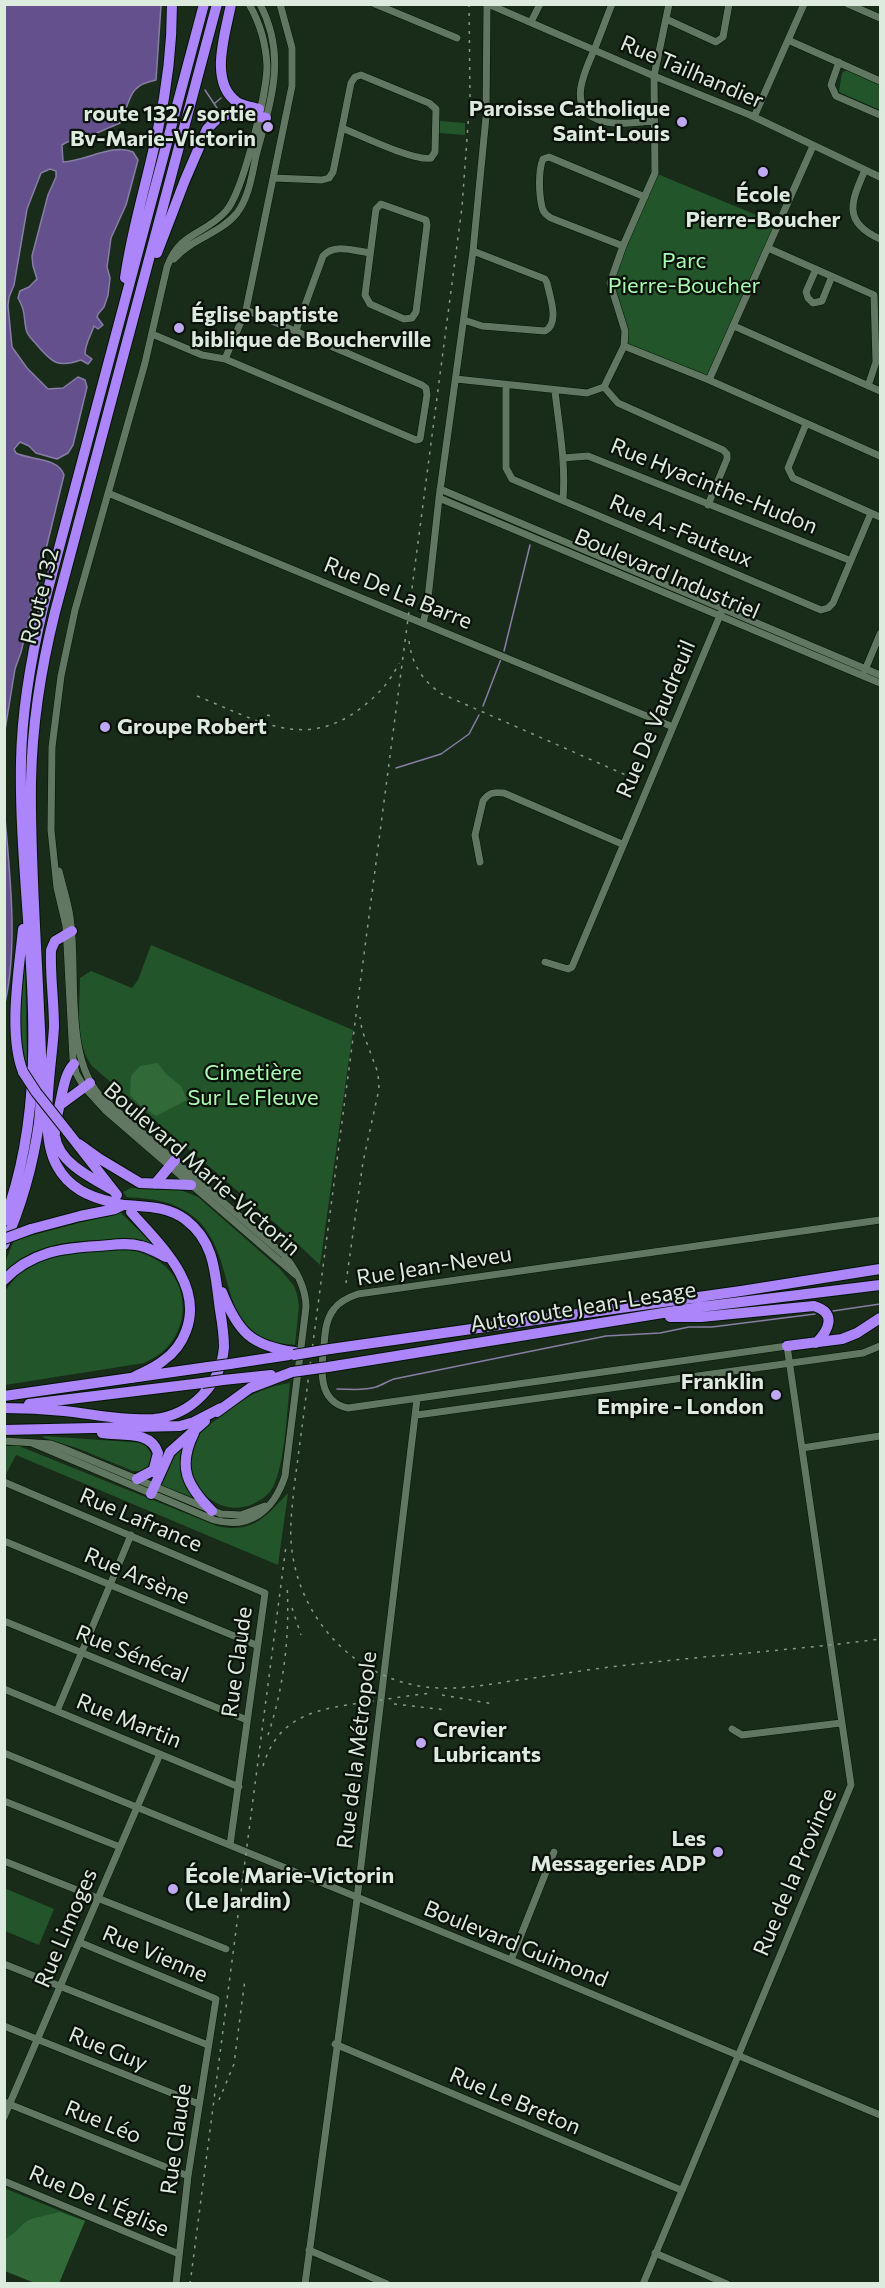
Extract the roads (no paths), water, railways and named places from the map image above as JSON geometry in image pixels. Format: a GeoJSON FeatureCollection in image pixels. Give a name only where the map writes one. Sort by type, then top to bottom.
{"type":"FeatureCollection","features":[{"type":"Feature","properties":{"kind":"highway"},"geometry":{"type":"LineString","coordinates":[[120,320],[129,250],[166,89],[171,47],[172,4]]}},
{"type":"Feature","properties":{"kind":"highway","name":"Route 132"},"geometry":{"type":"LineString","coordinates":[[8,1224],[21,1167],[31,1102],[31,1001],[21,761],[29,676],[41,618],[204,4]]}},
{"type":"Feature","properties":{"kind":"highway","name":"Route 132"},"geometry":{"type":"LineString","coordinates":[[8,1224],[30,1171],[40,1106],[41,1046],[31,769],[41,677],[59,599],[217,4]]}},
{"type":"Feature","properties":{"kind":"highway"},"geometry":{"type":"LineString","coordinates":[[231,4],[222,62],[223,82],[235,100],[263,114]]}},
{"type":"Feature","properties":{"kind":"highway"},"geometry":{"type":"LineString","coordinates":[[137,307],[205,133],[214,122],[227,114],[239,112],[263,114]]}},
{"type":"Feature","properties":{"kind":"highway"},"geometry":{"type":"LineString","coordinates":[[34,879],[51,1065]]}},
{"type":"Feature","properties":{"kind":"highway"},"geometry":{"type":"LineString","coordinates":[[26,896],[15,1032],[23,1072],[120,1200],[180,1273],[188,1291],[189,1323],[181,1341],[172,1354],[132,1378]]}},
{"type":"Feature","properties":{"kind":"highway"},"geometry":{"type":"LineString","coordinates":[[4,1408],[146,1419],[166,1417],[183,1411],[206,1391],[221,1363],[224,1338],[217,1281],[208,1247],[198,1232],[187,1221],[161,1208],[120,1200],[97,1199],[69,1182],[56,1165],[47,1136],[54,1025],[51,950],[54,943],[66,936]]}},
{"type":"Feature","properties":{"kind":"highway"},"geometry":{"type":"LineString","coordinates":[[74,1064],[68,1069],[55,1134],[61,1153],[120,1200]]}},
{"type":"Feature","properties":{"kind":"highway"},"geometry":{"type":"LineString","coordinates":[[60,1105],[87,1085]]}},
{"type":"Feature","properties":{"kind":"highway"},"geometry":{"type":"LineString","coordinates":[[79,1144],[137,1182],[191,1185]]}},
{"type":"Feature","properties":{"kind":"highway"},"geometry":{"type":"LineString","coordinates":[[155,1184],[172,1163]]}},
{"type":"Feature","properties":{"kind":"highway"},"geometry":{"type":"LineString","coordinates":[[4,1239],[31,1229],[115,1209],[120,1200]]}},
{"type":"Feature","properties":{"kind":"highway"},"geometry":{"type":"LineString","coordinates":[[4,1246],[8,1224]]}},
{"type":"Feature","properties":{"kind":"highway"},"geometry":{"type":"LineString","coordinates":[[4,1280],[28,1260],[51,1251],[68,1248],[131,1244],[148,1248],[169,1259]]}},
{"type":"Feature","properties":{"kind":"highway","name":"Autoroute Jean-Lesage"},"geometry":{"type":"LineString","coordinates":[[4,1396],[862,1272],[880,1267]]}},
{"type":"Feature","properties":{"kind":"highway"},"geometry":{"type":"LineString","coordinates":[[217,1281],[232,1316],[242,1331],[265,1346],[297,1354]]}},
{"type":"Feature","properties":{"kind":"highway","name":"Autoroute Jean-Lesage"},"geometry":{"type":"LineString","coordinates":[[292,1372],[747,1301],[880,1285]]}},
{"type":"Feature","properties":{"kind":"highway"},"geometry":{"type":"LineString","coordinates":[[639,1318],[701,1317],[814,1306],[824,1311],[829,1322],[826,1332],[816,1343]]}},
{"type":"Feature","properties":{"kind":"highway"},"geometry":{"type":"LineString","coordinates":[[787,1346],[848,1337],[880,1318]]}},
{"type":"Feature","properties":{"kind":"highway"},"geometry":{"type":"LineString","coordinates":[[4,1408],[292,1372]]}},
{"type":"Feature","properties":{"kind":"highway"},"geometry":{"type":"LineString","coordinates":[[150,1489],[170,1452],[196,1428],[250,1388],[292,1372]]}},
{"type":"Feature","properties":{"kind":"highway"},"geometry":{"type":"LineString","coordinates":[[4,1430],[180,1426],[194,1422],[221,1408]]}},
{"type":"Feature","properties":{"kind":"highway"},"geometry":{"type":"LineString","coordinates":[[196,1428],[186,1452],[186,1472],[194,1491],[212,1511]]}},
{"type":"Feature","properties":{"kind":"highway"},"geometry":{"type":"LineString","coordinates":[[66,1429],[146,1438],[152,1442],[158,1458],[150,1489]]}},
{"type":"Feature","properties":{"kind":"highway"},"geometry":{"type":"LineString","coordinates":[[137,1479],[154,1470]]}},
{"type":"Feature","properties":{"kind":"street","name":"Boulevard Marie-Victorin"},"geometry":{"type":"LineString","coordinates":[[249,4],[259,24],[266,52],[263,114]]}},
{"type":"Feature","properties":{"kind":"street","name":"Boulevard Marie-Victorin"},"geometry":{"type":"LineString","coordinates":[[87,1085],[78,1051],[66,936],[52,842],[51,766],[61,676],[75,610],[152,334],[170,259],[183,241],[215,221],[231,204],[275,83],[275,56],[270,29],[260,4]]}},
{"type":"Feature","properties":{"kind":"street"},"geometry":{"type":"LineString","coordinates":[[225,359],[246,310],[293,80],[292,48],[280,4]]}},
{"type":"Feature","properties":{"kind":"street"},"geometry":{"type":"LineString","coordinates":[[375,4],[457,38]]}},
{"type":"Feature","properties":{"kind":"street"},"geometry":{"type":"LineString","coordinates":[[423,623],[428,605],[440,489],[473,251],[486,117],[488,4]]}},
{"type":"Feature","properties":{"kind":"street","name":"Rue Tailhandier"},"geometry":{"type":"LineString","coordinates":[[488,4],[754,117],[880,177]]}},
{"type":"Feature","properties":{"kind":"street"},"geometry":{"type":"LineString","coordinates":[[531,22],[540,4]]}},
{"type":"Feature","properties":{"kind":"street"},"geometry":{"type":"LineString","coordinates":[[612,4],[580,83],[580,98],[587,113],[596,120],[654,122]]}},
{"type":"Feature","properties":{"kind":"street"},"geometry":{"type":"LineString","coordinates":[[456,379],[587,393],[604,387],[624,346],[626,331],[610,283],[623,246],[655,173],[654,76],[669,4]]}},
{"type":"Feature","properties":{"kind":"street"},"geometry":{"type":"LineString","coordinates":[[666,19],[716,42],[723,38],[729,4]]}},
{"type":"Feature","properties":{"kind":"street"},"geometry":{"type":"LineString","coordinates":[[754,117],[804,4]]}},
{"type":"Feature","properties":{"kind":"street"},"geometry":{"type":"LineString","coordinates":[[848,4],[880,18]]}},
{"type":"Feature","properties":{"kind":"street"},"geometry":{"type":"LineString","coordinates":[[789,40],[880,81]]}},
{"type":"Feature","properties":{"kind":"street"},"geometry":{"type":"LineString","coordinates":[[838,62],[831,85],[836,96],[880,115]]}},
{"type":"Feature","properties":{"kind":"street"},"geometry":{"type":"LineString","coordinates":[[274,177],[328,178],[333,172],[351,83],[355,77],[361,75],[429,103],[436,109],[435,152],[431,158],[424,160],[342,128]]}},
{"type":"Feature","properties":{"kind":"street"},"geometry":{"type":"LineString","coordinates":[[709,380],[813,146]]}},
{"type":"Feature","properties":{"kind":"street"},"geometry":{"type":"LineString","coordinates":[[623,246],[545,214],[542,207],[540,171],[543,159],[549,157],[645,197]]}},
{"type":"Feature","properties":{"kind":"street"},"geometry":{"type":"LineString","coordinates":[[865,170],[852,204],[852,212],[860,227],[880,238]]}},
{"type":"Feature","properties":{"kind":"street"},"geometry":{"type":"LineString","coordinates":[[381,204],[426,220],[416,312],[412,318],[404,319],[366,300],[370,253],[376,209],[381,204]]}},
{"type":"Feature","properties":{"kind":"street"},"geometry":{"type":"LineString","coordinates":[[296,330],[323,255],[334,248],[370,253]]}},
{"type":"Feature","properties":{"kind":"street"},"geometry":{"type":"LineString","coordinates":[[768,248],[874,295],[876,362],[868,386]]}},
{"type":"Feature","properties":{"kind":"street"},"geometry":{"type":"LineString","coordinates":[[464,320],[482,326],[545,331],[554,322],[547,283],[544,279],[473,251]]}},
{"type":"Feature","properties":{"kind":"street"},"geometry":{"type":"LineString","coordinates":[[816,269],[806,292],[813,303],[822,301],[832,276]]}},
{"type":"Feature","properties":{"kind":"street"},"geometry":{"type":"LineString","coordinates":[[152,334],[202,355],[225,359],[417,441],[420,440],[427,395],[426,388],[422,385],[246,310]]}},
{"type":"Feature","properties":{"kind":"street"},"geometry":{"type":"LineString","coordinates":[[734,326],[880,391]]}},
{"type":"Feature","properties":{"kind":"street"},"geometry":{"type":"LineString","coordinates":[[624,346],[709,380],[880,456]]}},
{"type":"Feature","properties":{"kind":"street","name":"Rue A.-Fauteux"},"geometry":{"type":"LineString","coordinates":[[506,386],[506,468],[512,479],[821,610],[833,603],[849,560],[871,513]]}},
{"type":"Feature","properties":{"kind":"street"},"geometry":{"type":"LineString","coordinates":[[604,387],[618,403],[723,450],[727,454],[708,505]]}},
{"type":"Feature","properties":{"kind":"street"},"geometry":{"type":"LineString","coordinates":[[555,391],[565,481],[562,500]]}},
{"type":"Feature","properties":{"kind":"street"},"geometry":{"type":"LineString","coordinates":[[806,424],[788,468],[793,478],[880,516]]}},
{"type":"Feature","properties":{"kind":"street","name":"Rue Hyacinthe-Hudon"},"geometry":{"type":"LineString","coordinates":[[563,458],[588,456],[849,560]]}},
{"type":"Feature","properties":{"kind":"street","name":"Boulevard Industriel"},"geometry":{"type":"LineString","coordinates":[[440,489],[723,608],[830,658]]}},
{"type":"Feature","properties":{"kind":"street","name":"Rue De La Barre"},"geometry":{"type":"LineString","coordinates":[[108,493],[673,727]]}},
{"type":"Feature","properties":{"kind":"street","name":"Boulevard Industriel"},"geometry":{"type":"LineString","coordinates":[[439,498],[720,616],[864,672],[880,675]]}},
{"type":"Feature","properties":{"kind":"street"},"geometry":{"type":"LineString","coordinates":[[527,534],[530,527]]}},
{"type":"Feature","properties":{"kind":"street"},"geometry":{"type":"LineString","coordinates":[[546,542],[549,535]]}},
{"type":"Feature","properties":{"kind":"street"},"geometry":{"type":"LineString","coordinates":[[587,560],[590,552]]}},
{"type":"Feature","properties":{"kind":"street"},"geometry":{"type":"LineString","coordinates":[[629,578],[633,570]]}},
{"type":"Feature","properties":{"kind":"street"},"geometry":{"type":"LineString","coordinates":[[658,590],[662,582]]}},
{"type":"Feature","properties":{"kind":"street"},"geometry":{"type":"LineString","coordinates":[[676,597],[680,590]]}},
{"type":"Feature","properties":{"kind":"street","name":"Rue De Vaudreuil"},"geometry":{"type":"LineString","coordinates":[[545,962],[568,969],[572,967],[723,608]]}},
{"type":"Feature","properties":{"kind":"street"},"geometry":{"type":"LineString","coordinates":[[864,672],[880,634]]}},
{"type":"Feature","properties":{"kind":"street","name":"Boulevard Industriel"},"geometry":{"type":"LineString","coordinates":[[864,672],[880,683]]}},
{"type":"Feature","properties":{"kind":"street"},"geometry":{"type":"LineString","coordinates":[[480,862],[475,835],[483,801],[486,796],[496,792],[504,793],[622,844]]}},
{"type":"Feature","properties":{"kind":"street","name":"Boulevard Marie-Victorin"},"geometry":{"type":"LineString","coordinates":[[4,1441],[62,1448],[137,1479],[150,1489],[211,1519],[240,1523],[256,1518],[279,1492],[285,1476],[292,1427],[306,1307],[305,1293],[290,1262],[281,1252],[98,1104],[74,1064],[66,936]]}},
{"type":"Feature","properties":{"kind":"street","name":"Boulevard Marie-Victorin"},"geometry":{"type":"LineString","coordinates":[[172,1163],[191,1185],[296,1275]]}},
{"type":"Feature","properties":{"kind":"street","name":"Rue Jean-Neveu"},"geometry":{"type":"LineString","coordinates":[[787,1346],[354,1408],[342,1406],[330,1398],[321,1379],[328,1321],[340,1303],[351,1296],[880,1220]]}},
{"type":"Feature","properties":{"kind":"street","name":"Rue de la Province"},"geometry":{"type":"LineString","coordinates":[[643,2283],[851,1785],[787,1346]]}},
{"type":"Feature","properties":{"kind":"street"},"geometry":{"type":"LineString","coordinates":[[417,1415],[863,1353],[880,1346]]}},
{"type":"Feature","properties":{"kind":"street","name":"Rue de la Métropole"},"geometry":{"type":"LineString","coordinates":[[305,2283],[335,2044],[357,1897],[417,1415],[417,1399]]}},
{"type":"Feature","properties":{"kind":"street"},"geometry":{"type":"LineString","coordinates":[[802,1448],[880,1436]]}},
{"type":"Feature","properties":{"kind":"street","name":"Boulevard Marie-Victorin"},"geometry":{"type":"LineString","coordinates":[[32,1443],[212,1511],[241,1515],[270,1504]]}},
{"type":"Feature","properties":{"kind":"street","name":"Rue Lafrance"},"geometry":{"type":"LineString","coordinates":[[4,1482],[264,1592]]}},
{"type":"Feature","properties":{"kind":"street"},"geometry":{"type":"LineString","coordinates":[[57,1712],[131,1535]]}},
{"type":"Feature","properties":{"kind":"street","name":"Rue Arsène"},"geometry":{"type":"LineString","coordinates":[[4,1541],[256,1645]]}},
{"type":"Feature","properties":{"kind":"street","name":"Rue Claude"},"geometry":{"type":"LineString","coordinates":[[230,1845],[256,1645],[262,1621],[264,1592]]}},
{"type":"Feature","properties":{"kind":"street","name":"Rue Sénécal"},"geometry":{"type":"LineString","coordinates":[[4,1621],[247,1720]]}},
{"type":"Feature","properties":{"kind":"street","name":"Rue Martin"},"geometry":{"type":"LineString","coordinates":[[4,1689],[239,1786]]}},
{"type":"Feature","properties":{"kind":"street"},"geometry":{"type":"LineString","coordinates":[[732,1729],[742,1735],[841,1723]]}},
{"type":"Feature","properties":{"kind":"street","name":"Boulevard Guimond"},"geometry":{"type":"LineString","coordinates":[[4,1753],[511,1960],[880,2115]]}},
{"type":"Feature","properties":{"kind":"street","name":"Rue Limoges"},"geometry":{"type":"LineString","coordinates":[[4,2117],[7,2103],[38,2040],[160,1754]]}},
{"type":"Feature","properties":{"kind":"street"},"geometry":{"type":"LineString","coordinates":[[4,1801],[120,1847]]}},
{"type":"Feature","properties":{"kind":"street"},"geometry":{"type":"LineString","coordinates":[[511,1960],[554,1852]]}},
{"type":"Feature","properties":{"kind":"street"},"geometry":{"type":"LineString","coordinates":[[4,1861],[226,1949]]}},
{"type":"Feature","properties":{"kind":"street","name":"Rue Vienne"},"geometry":{"type":"LineString","coordinates":[[79,1942],[216,1999]]}},
{"type":"Feature","properties":{"kind":"street"},"geometry":{"type":"LineString","coordinates":[[4,1964],[208,2045]]}},
{"type":"Feature","properties":{"kind":"street","name":"Rue Claude"},"geometry":{"type":"LineString","coordinates":[[176,2283],[188,2176],[216,1999]]}},
{"type":"Feature","properties":{"kind":"street","name":"Rue Guy"},"geometry":{"type":"LineString","coordinates":[[4,2026],[199,2104]]}},
{"type":"Feature","properties":{"kind":"street","name":"Rue Le Breton"},"geometry":{"type":"LineString","coordinates":[[335,2044],[681,2190]]}},
{"type":"Feature","properties":{"kind":"street","name":"Rue Léo"},"geometry":{"type":"LineString","coordinates":[[7,2103],[188,2176]]}},
{"type":"Feature","properties":{"kind":"street","name":"Rue De L'Église"},"geometry":{"type":"LineString","coordinates":[[4,2181],[179,2254]]}},
{"type":"Feature","properties":{"kind":"street"},"geometry":{"type":"LineString","coordinates":[[309,2250],[387,2283]]}},
{"type":"Feature","properties":{"kind":"street"},"geometry":{"type":"LineString","coordinates":[[655,2253],[727,2283]]}},
{"type":"Feature","properties":{"kind":"waterway"},"geometry":{"type":"LineString","coordinates":[[205,90],[217,108]]}},
{"type":"Feature","properties":{"kind":"waterway"},"geometry":{"type":"LineString","coordinates":[[215,103],[221,98]]}},
{"type":"Feature","properties":{"kind":"waterway"},"geometry":{"type":"LineString","coordinates":[[504,651],[530,545]]}},
{"type":"Feature","properties":{"kind":"waterway"},"geometry":{"type":"LineString","coordinates":[[483,706],[501,659]]}},
{"type":"Feature","properties":{"kind":"waterway"},"geometry":{"type":"LineString","coordinates":[[396,768],[441,754],[469,734],[479,715]]}},
{"type":"Feature","properties":{"kind":"waterway"},"geometry":{"type":"LineString","coordinates":[[833,1311],[880,1304]]}},
{"type":"Feature","properties":{"kind":"waterway"},"geometry":{"type":"LineString","coordinates":[[337,1389],[371,1388],[394,1379],[606,1336],[660,1333],[689,1327],[712,1327],[815,1314]]}},
{"type":"Feature","properties":{"kind":"railway"},"geometry":{"type":"LineString","coordinates":[[469,4],[470,97],[462,207],[294,1488],[291,1535],[298,1578],[308,1604],[323,1627],[361,1663],[385,1676],[411,1684],[438,1688],[457,1688],[613,1667],[880,1639]]}},
{"type":"Feature","properties":{"kind":"railway"},"geometry":{"type":"LineString","coordinates":[[409,641],[419,671],[442,694],[628,776]]}},
{"type":"Feature","properties":{"kind":"railway"},"geometry":{"type":"LineString","coordinates":[[197,696],[259,722],[299,730],[319,728],[340,721],[361,708],[388,682],[399,663]]}},
{"type":"Feature","properties":{"kind":"railway"},"geometry":{"type":"LineString","coordinates":[[267,715],[275,717]]}},
{"type":"Feature","properties":{"kind":"railway"},"geometry":{"type":"LineString","coordinates":[[346,1283],[363,1162],[379,1089],[378,1073],[362,1030],[360,1017]]}},
{"type":"Feature","properties":{"kind":"railway"},"geometry":{"type":"LineString","coordinates":[[190,2284],[286,1546]]}},
{"type":"Feature","properties":{"kind":"railway"},"geometry":{"type":"LineString","coordinates":[[268,1735],[274,1717],[285,1661],[288,1622],[287,1584]]}},
{"type":"Feature","properties":{"kind":"railway"},"geometry":{"type":"LineString","coordinates":[[292,1608],[301,1635]]}},
{"type":"Feature","properties":{"kind":"railway"},"geometry":{"type":"LineString","coordinates":[[263,1766],[270,1748],[279,1735],[303,1717],[333,1708],[433,1693]]}},
{"type":"Feature","properties":{"kind":"railway"},"geometry":{"type":"LineString","coordinates":[[442,1695],[494,1704]]}},
{"type":"Feature","properties":{"kind":"railway"},"geometry":{"type":"LineString","coordinates":[[394,1704],[447,1710]]}},
{"type":"Feature","properties":{"kind":"railway"},"geometry":{"type":"LineString","coordinates":[[219,2100],[234,2064],[245,1979]]}},
{"type":"Feature","properties":{"kind":"place","name":"Paroisse Catholique Saint-Louis"},"geometry":{"type":"Point","coordinates":[682,122]}},
{"type":"Feature","properties":{"kind":"place","name":"route 132 / sortie Bv-Marie-Victorin"},"geometry":{"type":"Point","coordinates":[268,127]}},
{"type":"Feature","properties":{"kind":"place","name":"École Pierre-Boucher"},"geometry":{"type":"Point","coordinates":[763,172]}},
{"type":"Feature","properties":{"kind":"place","name":"Église baptiste biblique de Boucherville"},"geometry":{"type":"Point","coordinates":[179,328]}},
{"type":"Feature","properties":{"kind":"place","name":"Groupe Robert"},"geometry":{"type":"Point","coordinates":[105,727]}},
{"type":"Feature","properties":{"kind":"place","name":"Franklin Empire - London"},"geometry":{"type":"Point","coordinates":[776,1395]}},
{"type":"Feature","properties":{"kind":"place","name":"Crevier Lubricants"},"geometry":{"type":"Point","coordinates":[421,1743]}},
{"type":"Feature","properties":{"kind":"place","name":"Les Messageries ADP"},"geometry":{"type":"Point","coordinates":[718,1852]}},
{"type":"Feature","properties":{"kind":"place","name":"École Marie-Victorin (Le Jardin)"},"geometry":{"type":"Point","coordinates":[173,1889]}},
{"type":"Feature","properties":{"kind":"park label","name":"Parc Pierre-Boucher"},"geometry":{"type":"Point","coordinates":[684,274]}},
{"type":"Feature","properties":{"kind":"park label","name":"Cimetière Sur Le Fleuve"},"geometry":{"type":"Point","coordinates":[253,1086]}}]}
